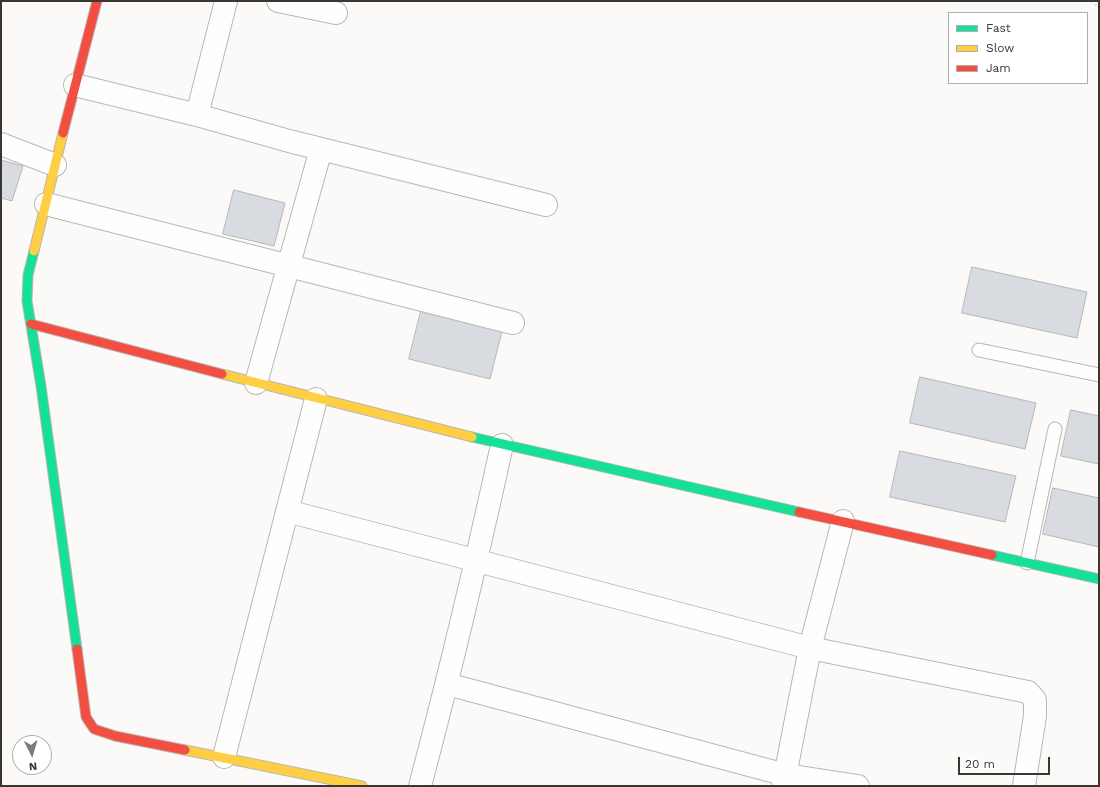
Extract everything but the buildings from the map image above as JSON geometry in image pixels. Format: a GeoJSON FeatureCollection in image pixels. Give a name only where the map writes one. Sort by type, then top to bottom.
{"type":"FeatureCollection","features":[{"type":"Feature","properties":{"kind":"street"},"geometry":{"type":"LineString","coordinates":[[97,1],[28,275],[27,301],[42,394],[86,717],[94,729],[115,736],[362,786]]}},
{"type":"Feature","properties":{"kind":"street"},"geometry":{"type":"LineString","coordinates":[[197,115],[226,1]]}},
{"type":"Feature","properties":{"kind":"street"},"geometry":{"type":"LineString","coordinates":[[278,1],[336,13]]}},
{"type":"Feature","properties":{"kind":"street"},"geometry":{"type":"LineString","coordinates":[[75,86],[197,115],[321,149],[546,205]]}},
{"type":"Feature","properties":{"kind":"street"},"geometry":{"type":"LineString","coordinates":[[1,144],[55,166]]}},
{"type":"Feature","properties":{"kind":"street"},"geometry":{"type":"LineString","coordinates":[[256,383],[290,266],[321,149]]}},
{"type":"Feature","properties":{"kind":"street"},"geometry":{"type":"LineString","coordinates":[[46,204],[512,323]]}},
{"type":"Feature","properties":{"kind":"street"},"geometry":{"type":"LineString","coordinates":[[31,324],[316,399],[502,445],[1099,580]]}},
{"type":"Feature","properties":{"kind":"street"},"geometry":{"type":"LineString","coordinates":[[224,757],[316,399]]}},
{"type":"Feature","properties":{"kind":"street"},"geometry":{"type":"LineString","coordinates":[[420,786],[447,684],[502,445]]}},
{"type":"Feature","properties":{"kind":"street"},"geometry":{"type":"LineString","coordinates":[[287,511],[810,648],[1028,692],[1035,700],[1035,716],[1024,786]]}},
{"type":"Feature","properties":{"kind":"street"},"geometry":{"type":"LineString","coordinates":[[785,780],[810,648],[843,521]]}},
{"type":"Feature","properties":{"kind":"street"},"geometry":{"type":"LineString","coordinates":[[447,684],[785,780],[858,786]]}},
{"type":"Feature","properties":{"kind":"lane"},"geometry":{"type":"LineString","coordinates":[[979,350],[1099,375]]}},
{"type":"Feature","properties":{"kind":"lane"},"geometry":{"type":"LineString","coordinates":[[1027,563],[1055,429]]}},
{"type":"Feature","properties":{"kind":"path"},"geometry":{"type":"LineString","coordinates":[[1091,1],[1099,7]]}},
{"type":"Feature","properties":{"kind":"traffic: fast"},"geometry":{"type":"LineString","coordinates":[[34,251],[28,275],[27,301],[41,386],[77,649]]}},
{"type":"Feature","properties":{"kind":"traffic: fast"},"geometry":{"type":"LineString","coordinates":[[472,437],[799,512]]}},
{"type":"Feature","properties":{"kind":"traffic: fast"},"geometry":{"type":"LineString","coordinates":[[992,555],[1099,579]]}},
{"type":"Feature","properties":{"kind":"traffic: slow"},"geometry":{"type":"LineString","coordinates":[[34,251],[63,133]]}},
{"type":"Feature","properties":{"kind":"traffic: slow"},"geometry":{"type":"LineString","coordinates":[[222,374],[472,437]]}},
{"type":"Feature","properties":{"kind":"traffic: slow"},"geometry":{"type":"LineString","coordinates":[[185,750],[362,786]]}},
{"type":"Feature","properties":{"kind":"traffic: jam"},"geometry":{"type":"LineString","coordinates":[[63,133],[97,1]]}},
{"type":"Feature","properties":{"kind":"traffic: jam"},"geometry":{"type":"LineString","coordinates":[[31,324],[222,374]]}},
{"type":"Feature","properties":{"kind":"traffic: jam"},"geometry":{"type":"LineString","coordinates":[[799,512],[992,555]]}},
{"type":"Feature","properties":{"kind":"traffic: jam"},"geometry":{"type":"LineString","coordinates":[[77,649],[86,717],[94,729],[115,736],[185,750]]}}]}
